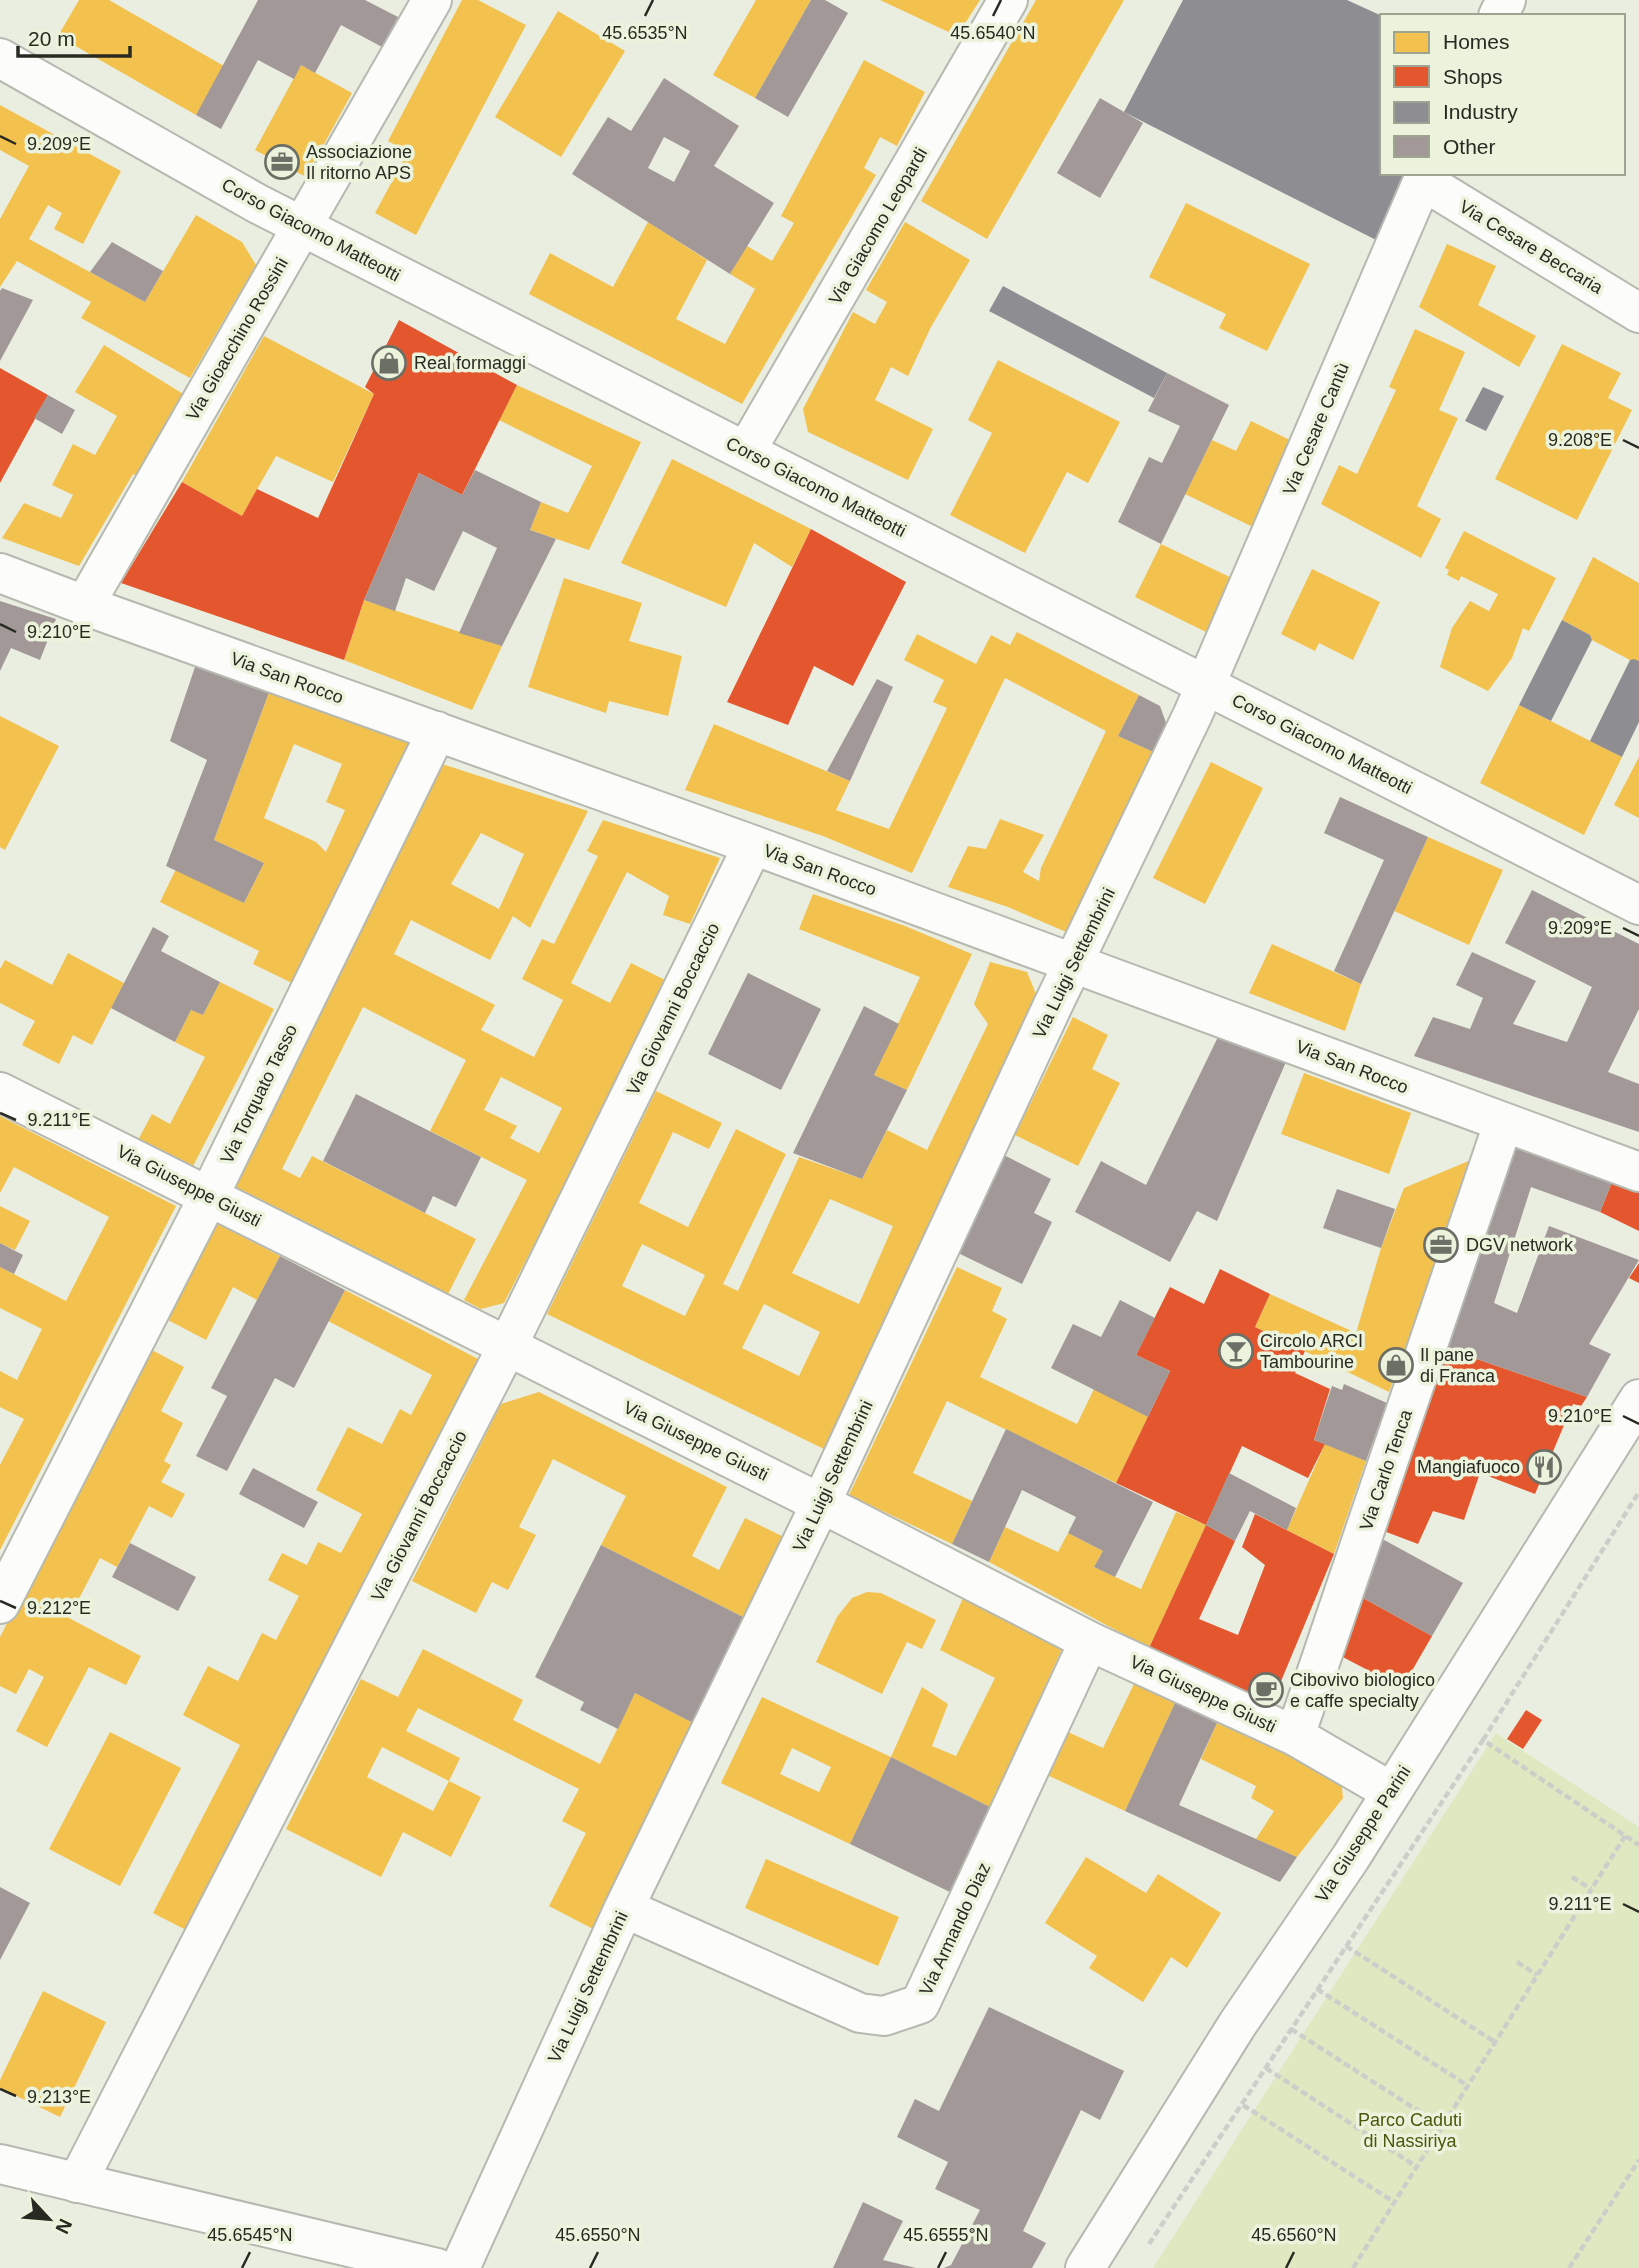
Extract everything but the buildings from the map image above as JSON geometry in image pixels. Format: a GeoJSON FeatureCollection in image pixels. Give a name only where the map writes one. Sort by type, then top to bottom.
{"type":"FeatureCollection","features":[{"type":"Feature","properties":{"kind":"street","name":"Via Gioacchino Rossini"},"geometry":{"type":"LineString","coordinates":[[84,606],[432,0]]}},
{"type":"Feature","properties":{"kind":"street","name":"Via Giacomo Leopardi"},"geometry":{"type":"LineString","coordinates":[[746,452],[1008,0]]}},
{"type":"Feature","properties":{"kind":"street","name":"Corso Giacomo Matteotti"},"geometry":{"type":"LineString","coordinates":[[0,58],[302,226],[1639,905]]}},
{"type":"Feature","properties":{"kind":"street","name":"Via Cesare Beccaria"},"geometry":{"type":"LineString","coordinates":[[1424,177],[1639,313]]}},
{"type":"Feature","properties":{"kind":"street","name":"Via Cesare Cantù"},"geometry":{"type":"LineString","coordinates":[[1206,685],[1424,177]]}},
{"type":"Feature","properties":{"kind":"street","name":"Via San Rocco"},"geometry":{"type":"LineString","coordinates":[[0,573],[84,606],[753,845],[1639,1172]]}},
{"type":"Feature","properties":{"kind":"street","name":"Via Luigi Settembrini"},"geometry":{"type":"LineString","coordinates":[[460,2268],[624,1908],[821,1503],[1206,685]]}},
{"type":"Feature","properties":{"kind":"street","name":"Via Torquato Tasso"},"geometry":{"type":"LineString","coordinates":[[0,1604],[209,1196],[437,731]]}},
{"type":"Feature","properties":{"kind":"street","name":"Via Giovanni Boccaccio"},"geometry":{"type":"LineString","coordinates":[[77,2183],[506,1347],[753,845]]}},
{"type":"Feature","properties":{"kind":"street","name":"Via Giuseppe Giusti"},"geometry":{"type":"LineString","coordinates":[[0,1092],[821,1503],[1090,1642],[1295,1736],[1391,1791]]}},
{"type":"Feature","properties":{"kind":"street","name":"Via Carlo Tenca"},"geometry":{"type":"LineString","coordinates":[[1295,1736],[1503,1124]]}},
{"type":"Feature","properties":{"kind":"street","name":"Via Giuseppe Parini"},"geometry":{"type":"LineString","coordinates":[[1085,2268],[1237,2025],[1351,1857],[1639,1399]]}},
{"type":"Feature","properties":{"kind":"street","name":"Via Armando Diaz"},"geometry":{"type":"LineString","coordinates":[[624,1908],[860,2012],[884,2016],[920,2004],[1090,1642]]}},
{"type":"Feature","properties":{"kind":"street"},"geometry":{"type":"LineString","coordinates":[[0,2164],[437,2268]]}},
{"type":"Feature","properties":{"kind":"path"},"geometry":{"type":"LineString","coordinates":[[1148,2246],[1483,1740],[1639,1492]]}},
{"type":"Feature","properties":{"kind":"path"},"geometry":{"type":"LineString","coordinates":[[1483,1740],[1639,1845]]}},
{"type":"Feature","properties":{"kind":"path"},"geometry":{"type":"LineString","coordinates":[[1353,2268],[1625,1836]]}},
{"type":"Feature","properties":{"kind":"path"},"geometry":{"type":"LineString","coordinates":[[1572,1877],[1591,1889]]}},
{"type":"Feature","properties":{"kind":"path"},"geometry":{"type":"LineString","coordinates":[[1346,1946],[1495,2042]]}},
{"type":"Feature","properties":{"kind":"path"},"geometry":{"type":"LineString","coordinates":[[1517,1962],[1537,1975]]}},
{"type":"Feature","properties":{"kind":"path"},"geometry":{"type":"LineString","coordinates":[[1317,1989],[1467,2085]]}},
{"type":"Feature","properties":{"kind":"path"},"geometry":{"type":"LineString","coordinates":[[1291,2029],[1442,2126]]}},
{"type":"Feature","properties":{"kind":"path"},"geometry":{"type":"LineString","coordinates":[[1266,2068],[1417,2167]]}},
{"type":"Feature","properties":{"kind":"path"},"geometry":{"type":"LineString","coordinates":[[1243,2105],[1394,2202]]}},
{"type":"Feature","properties":{"kind":"path"},"geometry":{"type":"LineString","coordinates":[[1569,2268],[1639,2160]]}},
{"type":"Feature","properties":{"kind":"green space","name":"Parco Caduti di Nassiriya"},"geometry":{"type":"Polygon","coordinates":[[[1496,1733],[1639,1827],[1639,2268],[1153,2268],[1496,1733]]]}},
{"type":"Feature","properties":{"kind":"place","name":"Associazione Il ritorno APS"},"geometry":{"type":"Point","coordinates":[282,162]}},
{"type":"Feature","properties":{"kind":"place","name":"Real formaggi"},"geometry":{"type":"Point","coordinates":[389,363]}},
{"type":"Feature","properties":{"kind":"place","name":"DGV network"},"geometry":{"type":"Point","coordinates":[1441,1245]}},
{"type":"Feature","properties":{"kind":"place","name":"Circolo ARCI Tambourine"},"geometry":{"type":"Point","coordinates":[1236,1351]}},
{"type":"Feature","properties":{"kind":"place","name":"Il pane di Franca"},"geometry":{"type":"Point","coordinates":[1396,1365]}},
{"type":"Feature","properties":{"kind":"place","name":"Mangiafuoco"},"geometry":{"type":"Point","coordinates":[1544,1467]}},
{"type":"Feature","properties":{"kind":"place","name":"Cibovivo biologico e caffe specialty"},"geometry":{"type":"Point","coordinates":[1266,1690]}}]}
